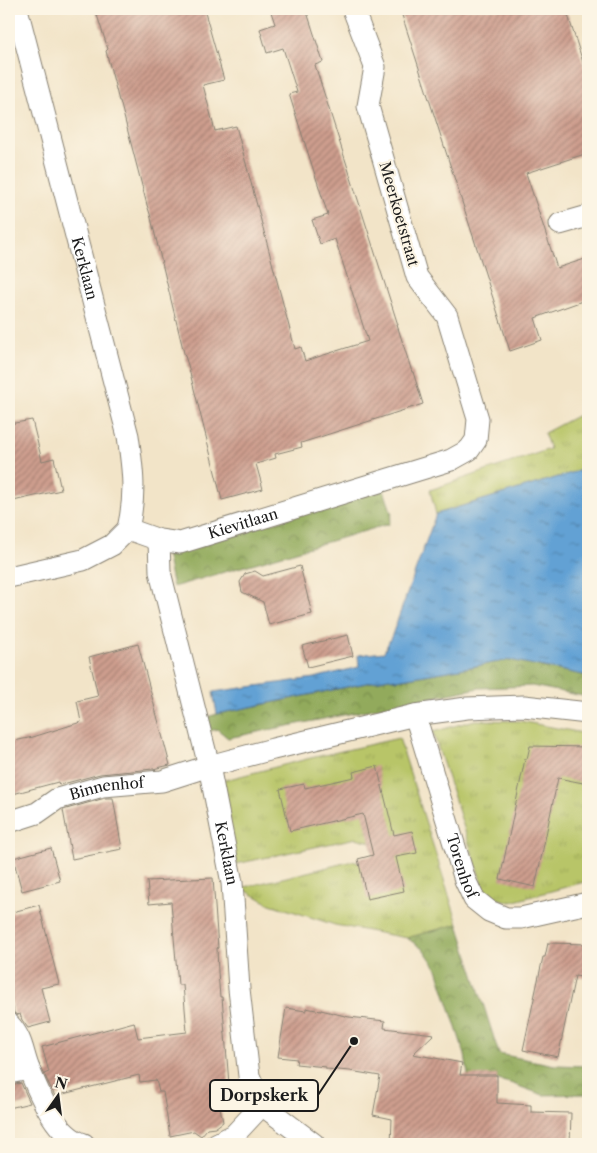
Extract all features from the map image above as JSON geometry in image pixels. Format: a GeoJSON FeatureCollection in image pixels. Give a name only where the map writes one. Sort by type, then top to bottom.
{"type":"FeatureCollection","features":[{"type":"Feature","properties":{"kind":"street","name":"Kerklaan"},"geometry":{"type":"LineString","coordinates":[[18,9],[128,436],[134,475],[133,507],[128,529]]}},
{"type":"Feature","properties":{"kind":"street","name":"Meerkoetstraat"},"geometry":{"type":"LineString","coordinates":[[353,9],[375,67],[368,106],[414,268],[417,277],[447,316],[478,419],[476,440]]}},
{"type":"Feature","properties":{"kind":"street"},"geometry":{"type":"LineString","coordinates":[[560,224],[588,216]]}},
{"type":"Feature","properties":{"kind":"street","name":"Kievitlaan"},"geometry":{"type":"LineString","coordinates":[[128,529],[159,540],[180,543],[451,460],[469,450],[476,440]]}},
{"type":"Feature","properties":{"kind":"street"},"geometry":{"type":"LineString","coordinates":[[9,577],[83,560],[112,544],[128,529]]}},
{"type":"Feature","properties":{"kind":"street","name":"Kerklaan"},"geometry":{"type":"LineString","coordinates":[[159,540],[160,572],[209,766],[232,883],[239,989],[249,1076],[262,1105],[314,1144]]}},
{"type":"Feature","properties":{"kind":"street"},"geometry":{"type":"LineString","coordinates":[[209,766],[416,715],[468,708],[524,706],[588,713]]}},
{"type":"Feature","properties":{"kind":"street","name":"Torenhof"},"geometry":{"type":"LineString","coordinates":[[416,715],[465,880],[474,899],[489,911],[506,918],[521,918],[588,902]]}},
{"type":"Feature","properties":{"kind":"street","name":"Binnenhof"},"geometry":{"type":"LineString","coordinates":[[9,822],[37,813],[57,799],[103,786],[162,781],[209,766]]}},
{"type":"Feature","properties":{"kind":"street"},"geometry":{"type":"LineString","coordinates":[[9,1024],[18,1033],[19,1071],[54,1121],[66,1134],[78,1143],[84,1144]]}},
{"type":"Feature","properties":{"kind":"street"},"geometry":{"type":"LineString","coordinates":[[216,1144],[234,1135],[262,1105]]}},
{"type":"Feature","properties":{"kind":"green space"},"geometry":{"type":"Polygon","coordinates":[[[588,410],[588,468],[436,514],[430,490],[550,449],[544,433],[588,410]]]}},
{"type":"Feature","properties":{"kind":"green space"},"geometry":{"type":"Polygon","coordinates":[[[384,490],[392,514],[389,524],[173,587],[166,554],[384,490]]]}},
{"type":"Feature","properties":{"kind":"green space"},"geometry":{"type":"Polygon","coordinates":[[[510,660],[588,676],[588,697],[532,686],[479,688],[228,738],[217,729],[210,731],[207,717],[389,678],[397,680],[510,660]]]}},
{"type":"Feature","properties":{"kind":"green space"},"geometry":{"type":"Polygon","coordinates":[[[475,720],[520,721],[588,734],[588,881],[511,902],[486,896],[433,732],[475,720]]]}},
{"type":"Feature","properties":{"kind":"green space"},"geometry":{"type":"Polygon","coordinates":[[[399,738],[458,924],[407,938],[335,925],[270,904],[241,888],[353,861],[376,869],[371,842],[356,838],[236,864],[217,782],[399,738]]]}},
{"type":"Feature","properties":{"kind":"green space"},"geometry":{"type":"Polygon","coordinates":[[[458,924],[499,1054],[555,1065],[588,1066],[588,1094],[543,1095],[494,1079],[469,1082],[465,1055],[437,969],[424,950],[407,938],[458,924]]]}},
{"type":"Feature","properties":{"kind":"water"},"geometry":{"type":"Polygon","coordinates":[[[588,468],[588,676],[510,660],[397,680],[389,678],[217,714],[213,692],[314,678],[359,667],[358,655],[384,652],[436,514],[588,468]]]}},
{"type":"Feature","properties":{"kind":"building"},"geometry":{"type":"Polygon","coordinates":[[[95,9],[204,9],[224,80],[203,85],[215,131],[236,126],[295,349],[301,347],[305,361],[368,341],[335,239],[320,244],[312,220],[328,215],[289,94],[297,92],[283,48],[267,53],[260,29],[275,24],[270,9],[306,9],[323,62],[315,65],[423,404],[301,443],[302,447],[275,454],[276,458],[256,464],[263,489],[222,500],[150,214],[106,51],[108,49],[95,9]]]}},
{"type":"Feature","properties":{"kind":"building"},"geometry":{"type":"Polygon","coordinates":[[[400,9],[566,9],[588,78],[588,153],[526,173],[557,268],[588,258],[588,299],[535,318],[542,340],[510,351],[400,9]]]}},
{"type":"Feature","properties":{"kind":"building"},"geometry":{"type":"Polygon","coordinates":[[[32,420],[42,461],[54,458],[61,490],[9,502],[9,424],[32,420]]]}},
{"type":"Feature","properties":{"kind":"building"},"geometry":{"type":"Polygon","coordinates":[[[300,566],[312,614],[269,625],[263,602],[242,592],[240,582],[245,574],[255,571],[263,576],[300,566]]]}},
{"type":"Feature","properties":{"kind":"building"},"geometry":{"type":"Polygon","coordinates":[[[348,635],[353,656],[308,667],[302,646],[348,635]]]}},
{"type":"Feature","properties":{"kind":"building"},"geometry":{"type":"Polygon","coordinates":[[[138,644],[170,765],[153,769],[100,774],[59,785],[58,782],[9,795],[9,742],[33,737],[81,722],[77,701],[98,696],[89,657],[138,644]]]}},
{"type":"Feature","properties":{"kind":"building"},"geometry":{"type":"Polygon","coordinates":[[[530,746],[588,747],[588,784],[558,778],[535,887],[500,879],[525,759],[527,759],[530,746]]]}},
{"type":"Feature","properties":{"kind":"building"},"geometry":{"type":"Polygon","coordinates":[[[377,766],[394,835],[412,831],[417,853],[396,857],[404,891],[367,899],[358,859],[373,855],[363,814],[290,831],[280,789],[304,784],[305,788],[354,777],[353,772],[377,766]]]}},
{"type":"Feature","properties":{"kind":"building"},"geometry":{"type":"Polygon","coordinates":[[[105,798],[113,798],[122,849],[72,859],[63,810],[105,798]]]}},
{"type":"Feature","properties":{"kind":"building"},"geometry":{"type":"Polygon","coordinates":[[[51,848],[60,881],[22,891],[13,858],[51,848]]]}},
{"type":"Feature","properties":{"kind":"building"},"geometry":{"type":"Polygon","coordinates":[[[213,878],[218,972],[220,997],[222,997],[230,1096],[218,1098],[223,1122],[215,1128],[207,1129],[201,1136],[194,1131],[170,1136],[163,1092],[159,1092],[156,1080],[140,1082],[139,1075],[55,1096],[44,1074],[49,1072],[42,1047],[134,1022],[138,1038],[187,1032],[183,985],[178,985],[171,902],[149,904],[147,881],[213,878]]]}},
{"type":"Feature","properties":{"kind":"building"},"geometry":{"type":"Polygon","coordinates":[[[39,905],[59,984],[41,988],[50,1022],[28,1028],[20,1014],[14,1013],[9,992],[9,913],[39,905]]]}},
{"type":"Feature","properties":{"kind":"building"},"geometry":{"type":"Polygon","coordinates":[[[548,943],[588,944],[588,978],[575,976],[558,1057],[523,1050],[543,957],[545,957],[548,943]]]}},
{"type":"Feature","properties":{"kind":"building"},"geometry":{"type":"Polygon","coordinates":[[[286,1008],[306,1011],[306,1008],[349,1017],[385,1021],[384,1028],[434,1034],[413,1054],[462,1063],[460,1075],[497,1075],[497,1103],[531,1105],[531,1112],[571,1113],[570,1144],[391,1144],[392,1119],[373,1115],[380,1076],[296,1064],[297,1059],[278,1057],[286,1008]]]}},
{"type":"Feature","properties":{"kind":"building"},"geometry":{"type":"Polygon","coordinates":[[[21,1083],[30,1103],[9,1108],[9,1085],[21,1083]]]}},
{"type":"Feature","properties":{"kind":"place","name":"Dorpskerk"},"geometry":{"type":"Point","coordinates":[354,1041]}}]}
